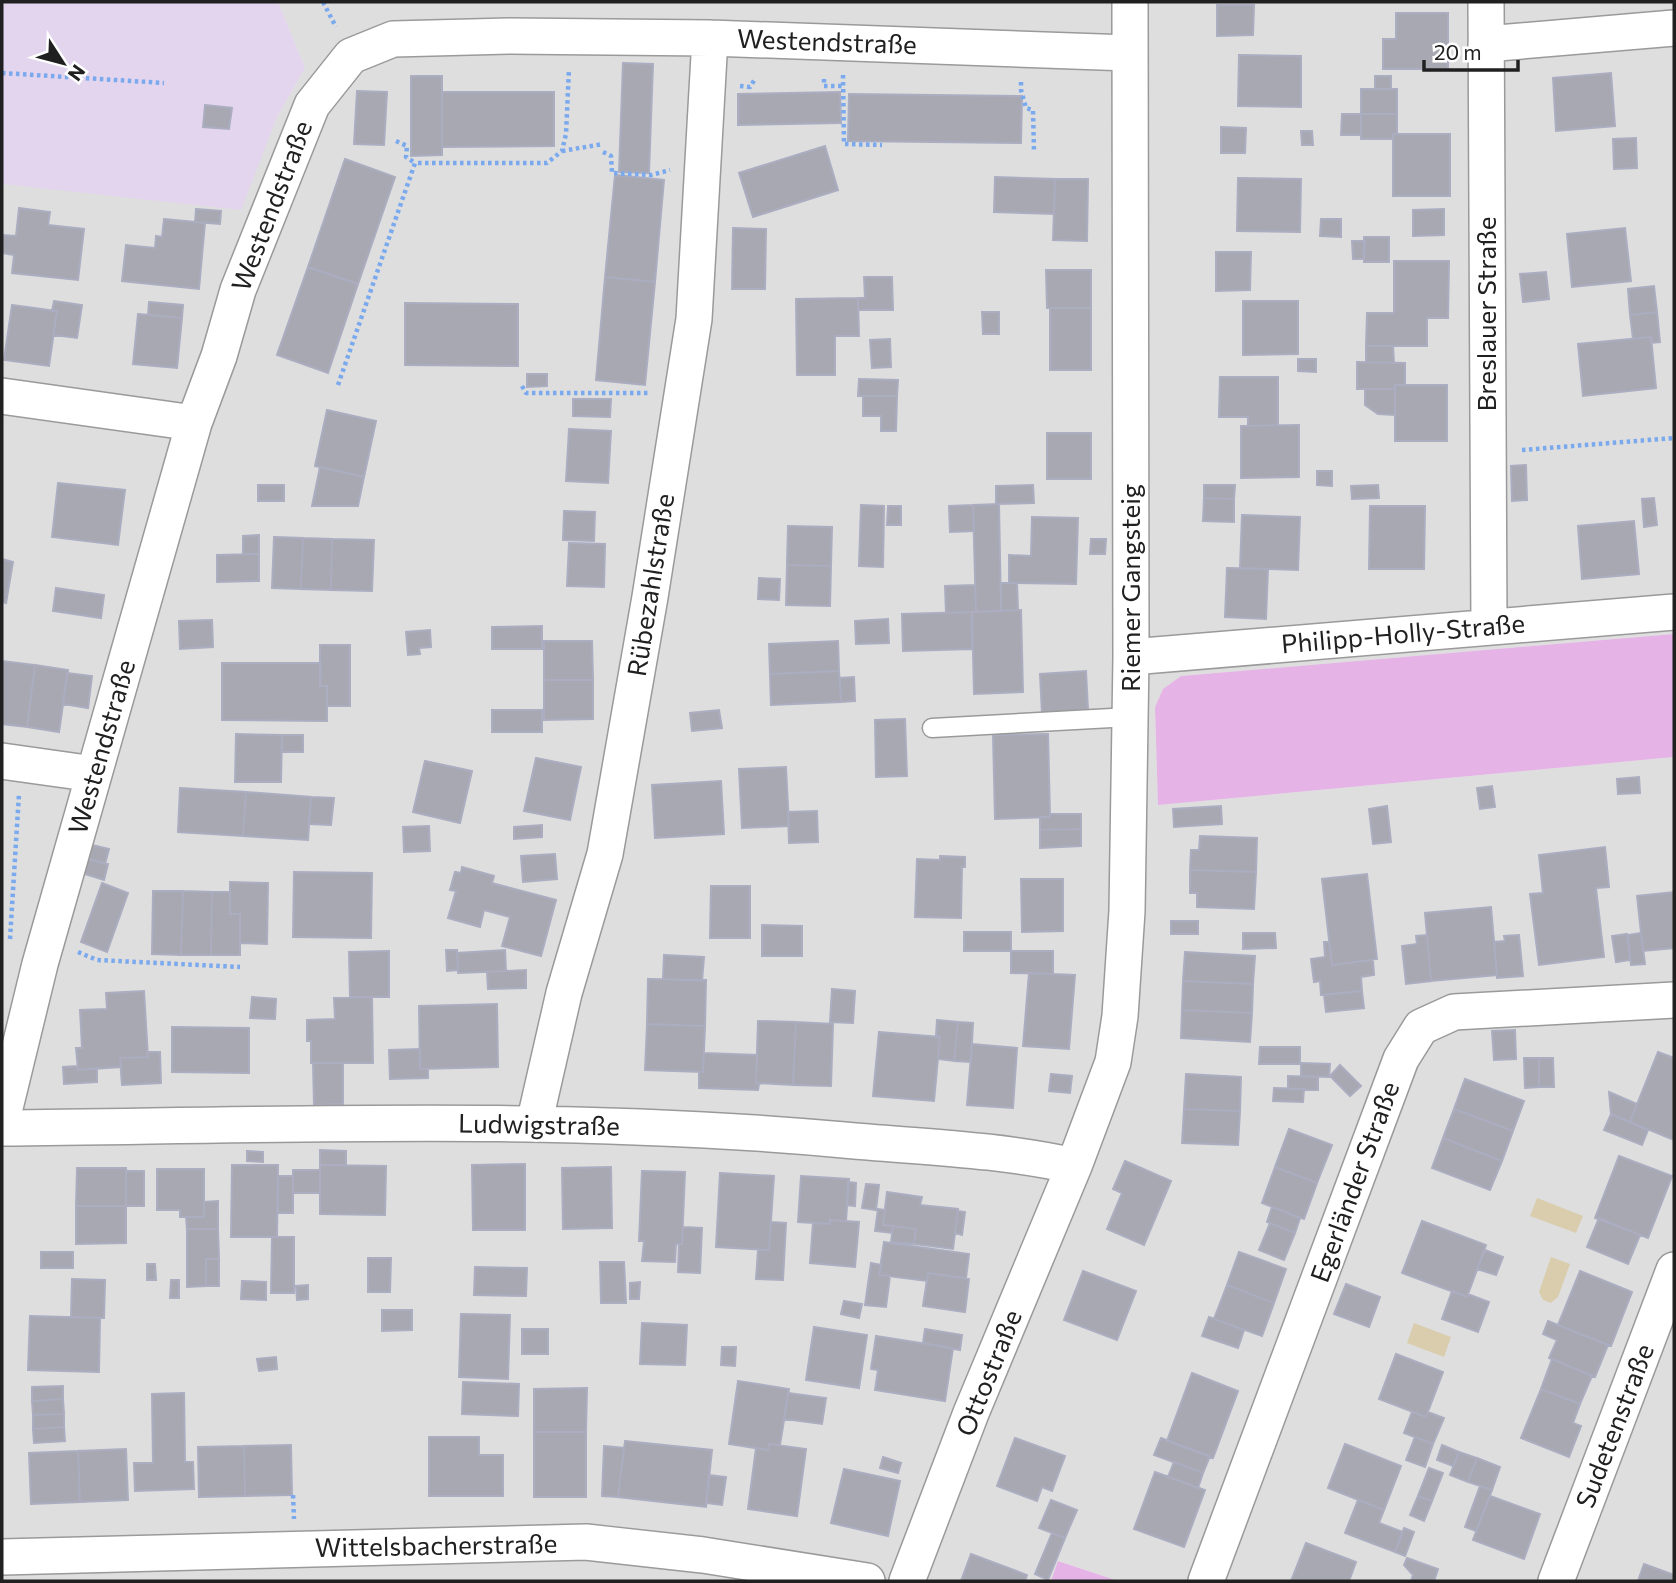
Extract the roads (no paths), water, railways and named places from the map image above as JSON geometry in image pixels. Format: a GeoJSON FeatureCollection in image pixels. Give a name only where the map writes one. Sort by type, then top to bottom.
{"type":"FeatureCollection","features":[{"type":"Feature","properties":{"kind":"street","name":"Riemer Gangsteig"},"geometry":{"type":"LineString","coordinates":[[1074,1166],[1113,1062],[1120,1016],[1127,911],[1131,657],[1130,2]]}},
{"type":"Feature","properties":{"kind":"street","name":"Breslauer Straße"},"geometry":{"type":"LineString","coordinates":[[1486,2],[1489,627]]}},
{"type":"Feature","properties":{"kind":"street"},"geometry":{"type":"LineString","coordinates":[[1486,44],[1674,28]]}},
{"type":"Feature","properties":{"kind":"street","name":"Westendstraße"},"geometry":{"type":"LineString","coordinates":[[2,1120],[47,940],[194,423],[219,356],[238,290],[312,105],[351,56],[394,39],[571,37],[710,37],[1129,53]]}},
{"type":"Feature","properties":{"kind":"street","name":"Rübezahlstraße"},"geometry":{"type":"LineString","coordinates":[[534,1124],[564,993],[604,854],[650,597],[694,319],[710,37]]}},
{"type":"Feature","properties":{"kind":"street"},"geometry":{"type":"LineString","coordinates":[[2,396],[194,423]]}},
{"type":"Feature","properties":{"kind":"street","name":"Philipp-Holly-Straße"},"geometry":{"type":"LineString","coordinates":[[1131,657],[1674,612]]}},
{"type":"Feature","properties":{"kind":"street"},"geometry":{"type":"LineString","coordinates":[[11,763],[94,774]]}},
{"type":"Feature","properties":{"kind":"street","name":"Egerländer Straße"},"geometry":{"type":"LineString","coordinates":[[1206,1581],[1401,1059],[1421,1027],[1454,1012],[1674,1000]]}},
{"type":"Feature","properties":{"kind":"street","name":"Ludwigstraße"},"geometry":{"type":"LineString","coordinates":[[2,1128],[534,1124],[774,1134],[991,1153],[1074,1166]]}},
{"type":"Feature","properties":{"kind":"street","name":"Ottostraße"},"geometry":{"type":"LineString","coordinates":[[907,1581],[971,1413],[1074,1166]]}},
{"type":"Feature","properties":{"kind":"street","name":"Sudetenstraße"},"geometry":{"type":"LineString","coordinates":[[1556,1581],[1674,1270]]}},
{"type":"Feature","properties":{"kind":"street","name":"Wittelsbacherstraße"},"geometry":{"type":"LineString","coordinates":[[2,1557],[586,1542],[703,1555],[867,1581]]}},
{"type":"Feature","properties":{"kind":"lane"},"geometry":{"type":"LineString","coordinates":[[932,728],[1130,717]]}}]}
